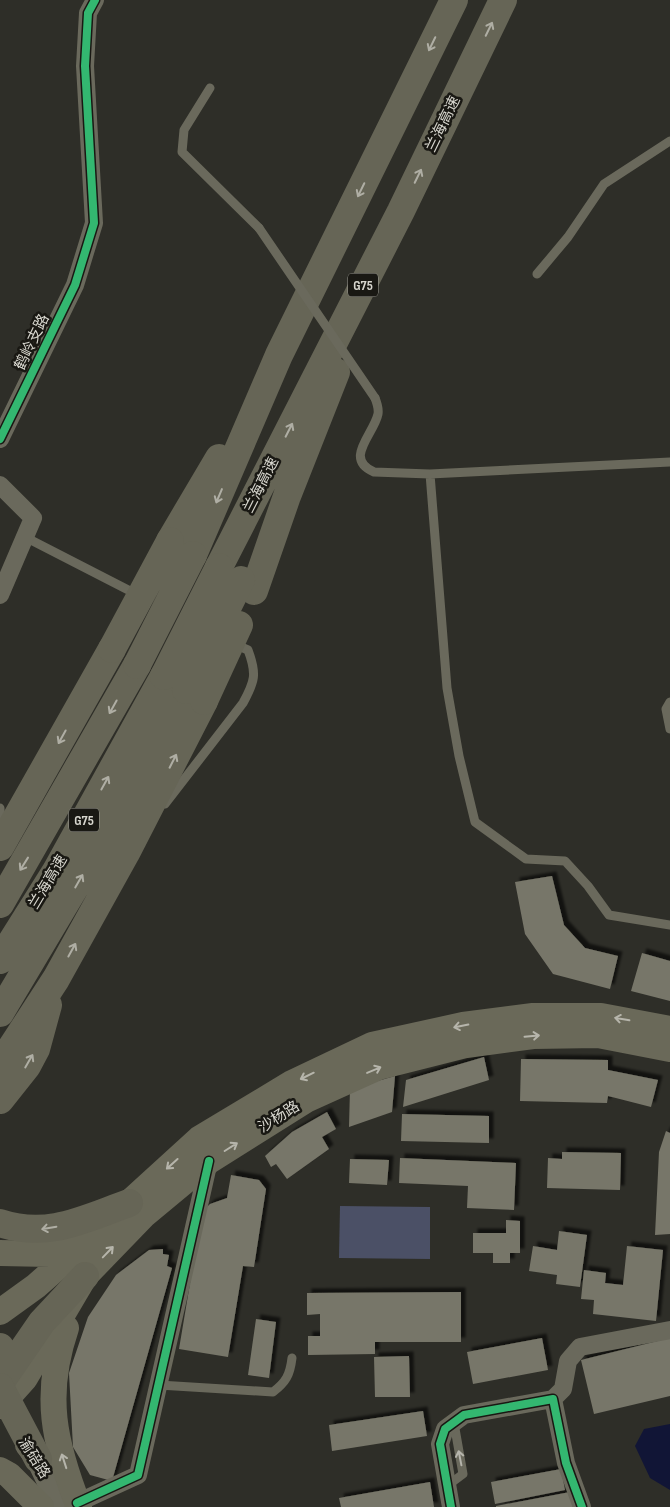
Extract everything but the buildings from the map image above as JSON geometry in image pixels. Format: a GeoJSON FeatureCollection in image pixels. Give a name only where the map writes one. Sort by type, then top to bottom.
{"type":"FeatureCollection","features":[{"type":"Feature","properties":{"kind":"highway","name":"兰海高速"},"geometry":{"type":"LineString","coordinates":[[0,904],[137,665],[193,555],[279,355],[454,0]]}},
{"type":"Feature","properties":{"kind":"highway","name":"兰海高速"},"geometry":{"type":"LineString","coordinates":[[0,960],[56,871],[184,689],[238,579],[401,211],[503,0]]}},
{"type":"Feature","properties":{"kind":"highway"},"geometry":{"type":"LineString","coordinates":[[0,1013],[78,882],[184,689],[238,579],[287,496],[401,211]]}},
{"type":"Feature","properties":{"kind":"highway"},"geometry":{"type":"LineString","coordinates":[[1,845],[112,649],[170,541],[279,355]]}},
{"type":"Feature","properties":{"kind":"highway"},"geometry":{"type":"LineString","coordinates":[[0,1066],[56,979],[126,853],[184,689]]}},
{"type":"Feature","properties":{"kind":"highway"},"geometry":{"type":"LineString","coordinates":[[0,1100],[27,1066],[36,1049],[56,979]]}},
{"type":"Feature","properties":{"kind":"highway"},"geometry":{"type":"LineString","coordinates":[[0,1223],[19,1229],[42,1230],[66,1225],[129,1203]]}},
{"type":"Feature","properties":{"kind":"highway"},"geometry":{"type":"LineString","coordinates":[[0,1384],[42,1322],[85,1276]]}},
{"type":"Feature","properties":{"kind":"highway"},"geometry":{"type":"LineString","coordinates":[[0,1347],[0,1353]]}},
{"type":"Feature","properties":{"kind":"highway"},"geometry":{"type":"LineString","coordinates":[[0,1387],[38,1459]]}},
{"type":"Feature","properties":{"kind":"main road","name":"沙杨路"},"geometry":{"type":"LineString","coordinates":[[6,1253],[50,1254],[86,1242],[199,1140],[292,1083],[372,1045],[464,1025],[533,1016],[601,1016],[670,1029]]}},
{"type":"Feature","properties":{"kind":"main road","name":"沙杨路"},"geometry":{"type":"LineString","coordinates":[[0,1406],[25,1378],[85,1276],[144,1214],[209,1161],[306,1100],[379,1067],[466,1045],[533,1036],[598,1035],[670,1049]]}},
{"type":"Feature","properties":{"kind":"main road"},"geometry":{"type":"LineString","coordinates":[[0,1312],[36,1286],[86,1242]]}},
{"type":"Feature","properties":{"kind":"main road"},"geometry":{"type":"LineString","coordinates":[[64,1506],[58,1443],[53,1414],[53,1382],[57,1355],[85,1276]]}},
{"type":"Feature","properties":{"kind":"main road","name":"渝碚路"},"geometry":{"type":"LineString","coordinates":[[0,1414],[15,1428],[38,1459],[64,1506]]}},
{"type":"Feature","properties":{"kind":"main road"},"geometry":{"type":"LineString","coordinates":[[0,1470],[64,1506]]}},
{"type":"Feature","properties":{"kind":"street","name":"鹤岭支路"},"geometry":{"type":"LineString","coordinates":[[0,439],[75,285],[94,223],[85,66],[88,13],[95,0]]}},
{"type":"Feature","properties":{"kind":"street"},"geometry":{"type":"LineString","coordinates":[[0,485],[33,518],[0,595]]}},
{"type":"Feature","properties":{"kind":"street"},"geometry":{"type":"LineString","coordinates":[[64,1506],[138,1475],[209,1161]]}},
{"type":"Feature","properties":{"kind":"street"},"geometry":{"type":"LineString","coordinates":[[451,1507],[440,1444],[445,1429],[453,1422],[464,1415],[553,1399],[563,1389],[568,1361],[580,1347],[670,1330]]}},
{"type":"Feature","properties":{"kind":"street"},"geometry":{"type":"LineString","coordinates":[[553,1399],[566,1463],[582,1507]]}},
{"type":"Feature","properties":{"kind":"lane"},"geometry":{"type":"LineString","coordinates":[[210,88],[184,130],[182,152],[259,228],[376,398],[378,416],[360,451],[361,463],[365,469],[374,472],[430,474],[670,462]]}},
{"type":"Feature","properties":{"kind":"lane"},"geometry":{"type":"LineString","coordinates":[[538,274],[568,237],[604,184],[670,142]]}},
{"type":"Feature","properties":{"kind":"lane"},"geometry":{"type":"LineString","coordinates":[[430,474],[447,688],[459,756],[475,822],[526,859],[565,862],[588,886],[609,915],[670,926]]}},
{"type":"Feature","properties":{"kind":"lane"},"geometry":{"type":"LineString","coordinates":[[25,537],[150,600]]}},
{"type":"Feature","properties":{"kind":"lane"},"geometry":{"type":"LineString","coordinates":[[158,605],[176,614]]}},
{"type":"Feature","properties":{"kind":"lane"},"geometry":{"type":"LineString","coordinates":[[126,853],[238,710],[253,685],[255,668],[248,650],[185,619]]}},
{"type":"Feature","properties":{"kind":"lane"},"geometry":{"type":"LineString","coordinates":[[670,702],[666,708],[670,729]]}},
{"type":"Feature","properties":{"kind":"lane"},"geometry":{"type":"LineString","coordinates":[[0,808],[1,845]]}},
{"type":"Feature","properties":{"kind":"lane"},"geometry":{"type":"LineString","coordinates":[[159,1385],[273,1392],[282,1385],[290,1374],[292,1358]]}},
{"type":"Feature","properties":{"kind":"shaded area"},"geometry":{"type":"Polygon","coordinates":[[[340,1206],[430,1207],[430,1259],[339,1258],[340,1206]]]}},
{"type":"Feature","properties":{"kind":"shaded area"},"geometry":{"type":"Polygon","coordinates":[[[670,1424],[670,1490],[650,1478],[635,1446],[644,1429],[670,1424]]]}},
{"type":"Feature","properties":{"kind":"cycle path"},"geometry":{"type":"LineString","coordinates":[[0,439],[75,285],[94,223],[85,66],[88,13],[95,0]]}},
{"type":"Feature","properties":{"kind":"cycle path"},"geometry":{"type":"LineString","coordinates":[[77,1503],[138,1475],[209,1161]]}},
{"type":"Feature","properties":{"kind":"cycle path"},"geometry":{"type":"LineString","coordinates":[[451,1507],[440,1444],[445,1429],[464,1415],[553,1399],[566,1463],[582,1507]]}}]}
